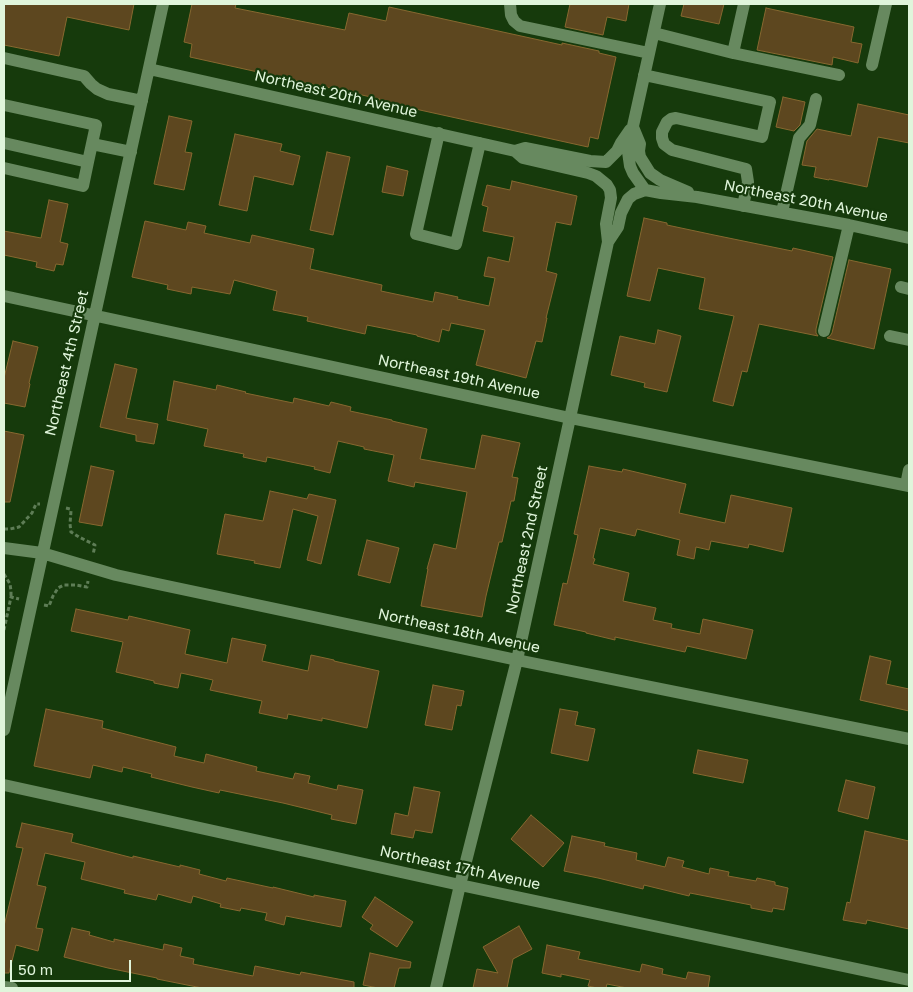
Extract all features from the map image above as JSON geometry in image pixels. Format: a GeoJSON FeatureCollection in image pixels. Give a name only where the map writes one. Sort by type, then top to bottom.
{"type":"FeatureCollection","features":[{"type":"Feature","properties":{"kind":"street","name":"Northeast 4th Street"},"geometry":{"type":"LineString","coordinates":[[4,730],[163,4]]}},
{"type":"Feature","properties":{"kind":"street"},"geometry":{"type":"LineString","coordinates":[[510,4],[511,15],[520,26],[649,52]]}},
{"type":"Feature","properties":{"kind":"street"},"geometry":{"type":"LineString","coordinates":[[660,4],[628,152],[630,166],[645,190],[661,194],[697,197]]}},
{"type":"Feature","properties":{"kind":"street"},"geometry":{"type":"LineString","coordinates":[[733,52],[744,4]]}},
{"type":"Feature","properties":{"kind":"street"},"geometry":{"type":"LineString","coordinates":[[872,66],[886,4]]}},
{"type":"Feature","properties":{"kind":"street"},"geometry":{"type":"LineString","coordinates":[[654,33],[839,75]]}},
{"type":"Feature","properties":{"kind":"street"},"geometry":{"type":"LineString","coordinates":[[4,58],[84,76],[91,84],[108,94],[142,101]]}},
{"type":"Feature","properties":{"kind":"street","name":"Northeast 20th Avenue"},"geometry":{"type":"LineString","coordinates":[[149,69],[515,151],[523,158],[596,176],[610,190]]}},
{"type":"Feature","properties":{"kind":"street"},"geometry":{"type":"LineString","coordinates":[[644,75],[770,102],[762,137],[676,118],[667,122],[662,132],[664,144],[672,150],[746,169],[748,182],[743,206]]}},
{"type":"Feature","properties":{"kind":"street"},"geometry":{"type":"LineString","coordinates":[[782,212],[798,138],[810,125],[816,99]]}},
{"type":"Feature","properties":{"kind":"street"},"geometry":{"type":"LineString","coordinates":[[4,105],[96,125],[83,186],[4,168]]}},
{"type":"Feature","properties":{"kind":"street","name":"Northeast 20th Avenue"},"geometry":{"type":"LineString","coordinates":[[515,151],[525,148],[590,161],[606,162],[617,151],[620,143],[633,126]]}},
{"type":"Feature","properties":{"kind":"street"},"geometry":{"type":"LineString","coordinates":[[633,126],[640,144],[640,157],[650,173],[660,180],[697,197]]}},
{"type":"Feature","properties":{"kind":"street"},"geometry":{"type":"LineString","coordinates":[[439,133],[416,234],[456,244],[480,143]]}},
{"type":"Feature","properties":{"kind":"street"},"geometry":{"type":"LineString","coordinates":[[4,143],[88,162]]}},
{"type":"Feature","properties":{"kind":"street"},"geometry":{"type":"LineString","coordinates":[[92,144],[131,152]]}},
{"type":"Feature","properties":{"kind":"street","name":"Northeast 2nd Street"},"geometry":{"type":"LineString","coordinates":[[436,988],[517,660],[570,418],[608,242],[606,224],[611,198],[610,190]]}},
{"type":"Feature","properties":{"kind":"street","name":"Northeast 2nd Street"},"geometry":{"type":"LineString","coordinates":[[608,242],[618,227],[621,213],[628,199],[634,194],[645,190]]}},
{"type":"Feature","properties":{"kind":"street","name":"Northeast 20th Avenue"},"geometry":{"type":"LineString","coordinates":[[697,197],[909,238]]}},
{"type":"Feature","properties":{"kind":"street"},"geometry":{"type":"LineString","coordinates":[[824,330],[849,225]]}},
{"type":"Feature","properties":{"kind":"street","name":"Northeast 19th Avenue"},"geometry":{"type":"LineString","coordinates":[[4,296],[570,418],[908,486]]}},
{"type":"Feature","properties":{"kind":"street"},"geometry":{"type":"LineString","coordinates":[[890,336],[909,340]]}},
{"type":"Feature","properties":{"kind":"street"},"geometry":{"type":"LineString","coordinates":[[908,486],[909,470]]}},
{"type":"Feature","properties":{"kind":"street","name":"Northeast 18th Avenue"},"geometry":{"type":"LineString","coordinates":[[4,548],[42,553],[153,584],[909,740]]}},
{"type":"Feature","properties":{"kind":"street","name":"Northeast 17th Avenue"},"geometry":{"type":"LineString","coordinates":[[4,785],[460,885],[909,980]]}},
{"type":"Feature","properties":{"kind":"street"},"geometry":{"type":"LineString","coordinates":[[4,986],[12,988]]}},
{"type":"Feature","properties":{"kind":"path"},"geometry":{"type":"LineString","coordinates":[[4,574],[10,584],[10,597]]}},
{"type":"Feature","properties":{"kind":"building"},"geometry":{"type":"Polygon","coordinates":[[[4,4],[134,4],[129,30],[67,17],[59,56],[4,45],[4,4]]]}},
{"type":"Feature","properties":{"kind":"building"},"geometry":{"type":"Polygon","coordinates":[[[192,4],[236,4],[235,8],[345,30],[349,13],[386,21],[389,7],[562,45],[562,43],[599,51],[599,53],[616,57],[598,139],[590,137],[588,147],[190,57],[192,44],[184,42],[192,4]]]}},
{"type":"Feature","properties":{"kind":"building"},"geometry":{"type":"Polygon","coordinates":[[[570,4],[629,4],[626,21],[607,17],[603,35],[565,27],[570,4]]]}},
{"type":"Feature","properties":{"kind":"building"},"geometry":{"type":"Polygon","coordinates":[[[684,4],[724,4],[719,24],[681,16],[684,4]]]}},
{"type":"Feature","properties":{"kind":"building"},"geometry":{"type":"Polygon","coordinates":[[[766,8],[854,27],[851,42],[862,44],[858,63],[833,57],[832,65],[757,50],[766,8]]]}},
{"type":"Feature","properties":{"kind":"building"},"geometry":{"type":"Polygon","coordinates":[[[783,97],[805,102],[800,125],[794,131],[776,127],[783,97]]]}},
{"type":"Feature","properties":{"kind":"building"},"geometry":{"type":"Polygon","coordinates":[[[858,104],[909,115],[909,143],[878,137],[867,187],[814,177],[816,167],[802,165],[807,141],[817,129],[851,136],[858,104]]]}},
{"type":"Feature","properties":{"kind":"building"},"geometry":{"type":"Polygon","coordinates":[[[169,116],[192,121],[185,152],[192,153],[184,190],[154,184],[169,116]]]}},
{"type":"Feature","properties":{"kind":"building"},"geometry":{"type":"Polygon","coordinates":[[[235,134],[282,144],[280,151],[300,156],[293,185],[254,176],[247,211],[219,205],[235,134]]]}},
{"type":"Feature","properties":{"kind":"building"},"geometry":{"type":"Polygon","coordinates":[[[327,152],[350,157],[333,235],[310,230],[327,152]]]}},
{"type":"Feature","properties":{"kind":"building"},"geometry":{"type":"Polygon","coordinates":[[[387,166],[408,171],[403,196],[382,192],[387,166]]]}},
{"type":"Feature","properties":{"kind":"building"},"geometry":{"type":"Polygon","coordinates":[[[512,181],[577,196],[571,225],[556,222],[546,271],[557,274],[542,342],[536,341],[526,378],[476,365],[485,330],[451,323],[449,331],[442,329],[439,342],[417,335],[367,325],[365,334],[307,321],[308,317],[273,310],[277,291],[234,280],[230,294],[192,287],[191,294],[167,289],[168,285],[132,277],[145,221],[186,230],[188,222],[206,226],[204,233],[250,243],[252,235],[314,249],[310,269],[382,285],[381,291],[433,302],[435,292],[489,306],[495,278],[484,276],[488,257],[509,262],[514,237],[483,231],[488,207],[482,205],[487,185],[510,190],[512,181]]]}},
{"type":"Feature","properties":{"kind":"building"},"geometry":{"type":"Polygon","coordinates":[[[49,200],[68,204],[60,242],[68,244],[63,265],[56,264],[54,271],[36,267],[37,262],[4,255],[4,231],[41,238],[49,200]]]}},
{"type":"Feature","properties":{"kind":"building"},"geometry":{"type":"Polygon","coordinates":[[[644,218],[714,235],[792,251],[793,248],[833,257],[816,329],[818,336],[759,324],[747,372],[742,371],[733,406],[713,401],[734,316],[699,309],[705,278],[658,268],[650,301],[627,296],[644,218]]]}},
{"type":"Feature","properties":{"kind":"building"},"geometry":{"type":"Polygon","coordinates":[[[849,260],[891,269],[874,349],[827,338],[832,333],[849,260]]]}},
{"type":"Feature","properties":{"kind":"building"},"geometry":{"type":"Polygon","coordinates":[[[658,330],[681,336],[667,392],[644,387],[645,383],[611,375],[620,336],[655,344],[658,330]]]}},
{"type":"Feature","properties":{"kind":"building"},"geometry":{"type":"Polygon","coordinates":[[[13,341],[38,347],[25,407],[4,403],[4,378],[13,341]]]}},
{"type":"Feature","properties":{"kind":"building"},"geometry":{"type":"Polygon","coordinates":[[[115,364],[137,369],[126,418],[158,424],[154,444],[136,441],[136,435],[100,427],[115,364]]]}},
{"type":"Feature","properties":{"kind":"building"},"geometry":{"type":"Polygon","coordinates":[[[174,381],[216,390],[217,385],[293,403],[294,398],[329,406],[331,402],[351,407],[350,411],[427,429],[420,459],[475,469],[482,435],[520,443],[512,477],[518,478],[514,501],[511,501],[502,542],[499,542],[482,617],[421,606],[427,569],[434,544],[456,549],[467,492],[415,482],[414,487],[388,481],[394,455],[338,441],[330,473],[314,469],[315,467],[267,457],[266,462],[243,457],[244,454],[204,446],[208,429],[167,420],[174,381]]]}},
{"type":"Feature","properties":{"kind":"building"},"geometry":{"type":"Polygon","coordinates":[[[4,431],[24,435],[10,502],[4,502],[4,431]]]}},
{"type":"Feature","properties":{"kind":"building"},"geometry":{"type":"Polygon","coordinates":[[[91,466],[114,471],[102,526],[79,522],[91,466]]]}},
{"type":"Feature","properties":{"kind":"building"},"geometry":{"type":"Polygon","coordinates":[[[589,466],[622,472],[623,469],[686,484],[679,513],[725,523],[731,495],[792,508],[783,552],[749,544],[748,548],[711,541],[709,550],[696,547],[694,559],[677,555],[680,540],[637,529],[635,536],[600,528],[593,564],[629,573],[623,601],[656,608],[653,620],[672,624],[671,628],[700,634],[703,619],[753,630],[746,659],[687,646],[685,652],[615,637],[615,640],[554,625],[563,583],[567,584],[578,535],[574,534],[589,466]]]}},
{"type":"Feature","properties":{"kind":"building"},"geometry":{"type":"Polygon","coordinates":[[[270,491],[307,499],[309,494],[336,500],[321,564],[307,560],[318,516],[293,509],[280,568],[217,554],[225,514],[263,521],[270,491]]]}},
{"type":"Feature","properties":{"kind":"building"},"geometry":{"type":"Polygon","coordinates":[[[367,540],[399,548],[390,583],[358,575],[367,540]]]}},
{"type":"Feature","properties":{"kind":"building"},"geometry":{"type":"Polygon","coordinates":[[[76,609],[128,620],[129,616],[190,630],[185,654],[227,663],[232,638],[266,645],[262,661],[308,671],[311,655],[379,671],[367,728],[322,718],[322,721],[288,714],[287,719],[259,713],[262,701],[210,690],[213,680],[181,673],[178,688],[116,672],[123,642],[71,631],[76,609]]]}},
{"type":"Feature","properties":{"kind":"building"},"geometry":{"type":"Polygon","coordinates":[[[870,656],[891,661],[886,684],[909,689],[909,711],[860,700],[870,656]]]}},
{"type":"Feature","properties":{"kind":"building"},"geometry":{"type":"Polygon","coordinates":[[[433,685],[464,691],[461,706],[457,705],[452,730],[425,725],[433,685]]]}},
{"type":"Feature","properties":{"kind":"building"},"geometry":{"type":"Polygon","coordinates":[[[46,709],[103,721],[102,728],[176,747],[174,756],[204,763],[206,754],[257,767],[256,771],[293,779],[295,773],[310,776],[308,783],[337,790],[338,785],[363,790],[356,824],[331,819],[332,815],[283,803],[220,790],[219,793],[151,777],[152,774],[123,767],[122,772],[93,765],[90,778],[34,766],[46,709]]]}},
{"type":"Feature","properties":{"kind":"building"},"geometry":{"type":"Polygon","coordinates":[[[560,709],[578,712],[575,725],[595,729],[588,761],[551,753],[560,709]]]}},
{"type":"Feature","properties":{"kind":"building"},"geometry":{"type":"Polygon","coordinates":[[[698,750],[748,760],[743,783],[693,773],[698,750]]]}},
{"type":"Feature","properties":{"kind":"building"},"geometry":{"type":"Polygon","coordinates":[[[846,780],[875,787],[868,819],[838,811],[846,780]]]}},
{"type":"Feature","properties":{"kind":"building"},"geometry":{"type":"Polygon","coordinates":[[[414,787],[440,792],[432,833],[415,830],[413,838],[391,834],[395,813],[408,816],[414,787]]]}},
{"type":"Feature","properties":{"kind":"building"},"geometry":{"type":"Polygon","coordinates":[[[531,815],[564,843],[543,867],[511,839],[531,815]]]}},
{"type":"Feature","properties":{"kind":"building"},"geometry":{"type":"Polygon","coordinates":[[[22,823],[73,834],[71,842],[133,858],[133,856],[200,870],[199,874],[226,881],[227,878],[314,897],[314,895],[346,901],[341,927],[286,916],[284,925],[265,920],[267,913],[241,908],[240,911],[220,907],[221,904],[193,896],[191,903],[158,894],[156,900],[124,893],[125,890],[81,879],[85,862],[45,853],[37,885],[46,887],[36,928],[43,929],[38,951],[16,945],[9,973],[4,973],[4,926],[23,848],[16,847],[22,823]]]}},
{"type":"Feature","properties":{"kind":"building"},"geometry":{"type":"Polygon","coordinates":[[[865,831],[909,841],[909,929],[867,920],[866,924],[843,920],[847,902],[850,903],[865,831]]]}},
{"type":"Feature","properties":{"kind":"building"},"geometry":{"type":"Polygon","coordinates":[[[572,836],[605,843],[604,846],[637,853],[636,860],[665,867],[668,857],[684,861],[682,867],[709,874],[710,868],[729,872],[728,876],[756,881],[757,878],[775,882],[775,885],[788,888],[784,910],[773,908],[772,912],[751,908],[751,905],[690,893],[689,896],[644,885],[643,889],[564,871],[572,836]]]}},
{"type":"Feature","properties":{"kind":"building"},"geometry":{"type":"Polygon","coordinates":[[[375,897],[413,922],[397,947],[370,929],[373,925],[362,917],[375,897]]]}},
{"type":"Feature","properties":{"kind":"building"},"geometry":{"type":"Polygon","coordinates":[[[519,926],[532,949],[513,959],[507,988],[473,988],[477,969],[498,973],[483,947],[519,926]]]}},
{"type":"Feature","properties":{"kind":"building"},"geometry":{"type":"Polygon","coordinates":[[[72,928],[90,932],[89,935],[114,942],[114,939],[163,950],[164,944],[182,948],[180,956],[194,959],[193,964],[253,976],[255,966],[300,975],[301,972],[354,982],[354,988],[202,988],[157,979],[64,957],[72,928]]]}},
{"type":"Feature","properties":{"kind":"building"},"geometry":{"type":"Polygon","coordinates":[[[547,945],[580,952],[578,959],[640,972],[642,964],[663,969],[662,974],[686,979],[688,972],[710,976],[708,988],[627,988],[607,984],[606,988],[588,986],[590,980],[561,974],[561,977],[542,973],[547,945]]]}},
{"type":"Feature","properties":{"kind":"building"},"geometry":{"type":"Polygon","coordinates":[[[370,953],[411,962],[410,968],[399,968],[394,988],[378,988],[363,985],[370,953]]]}}]}
